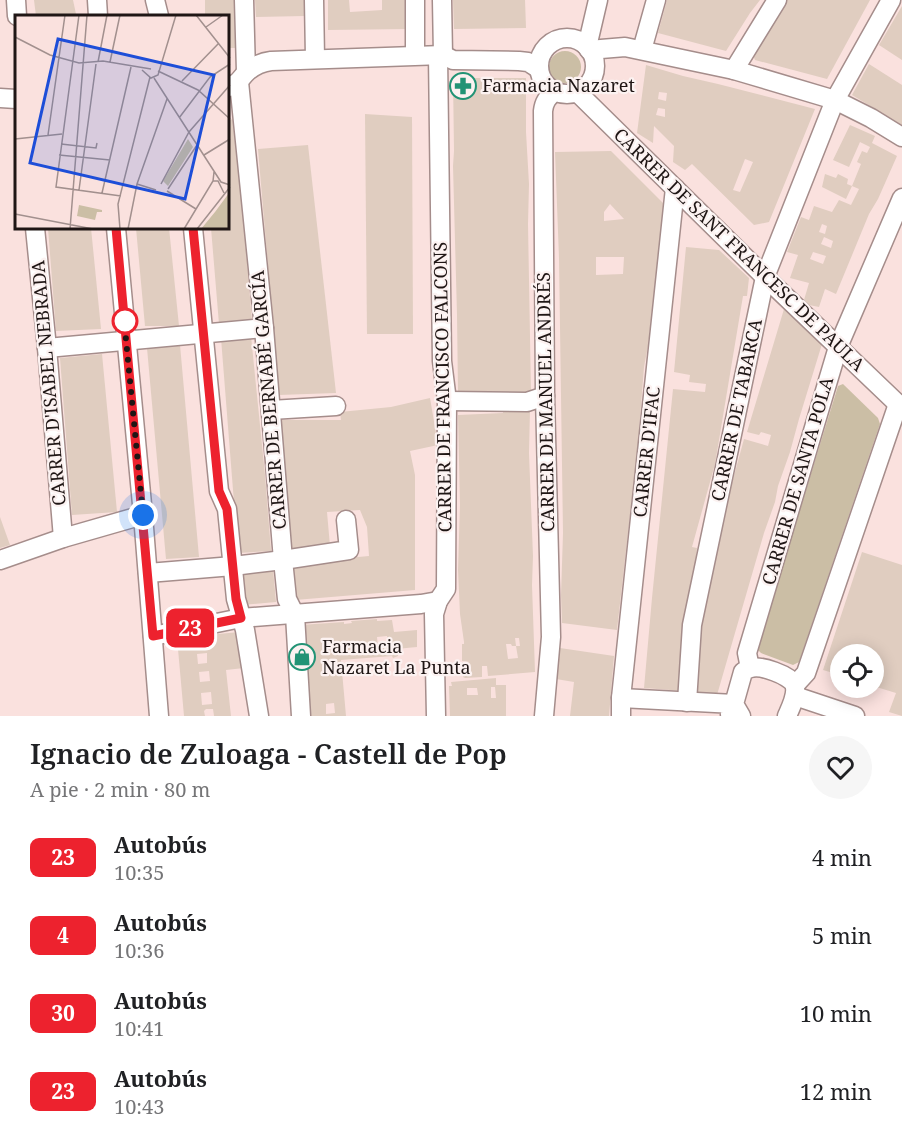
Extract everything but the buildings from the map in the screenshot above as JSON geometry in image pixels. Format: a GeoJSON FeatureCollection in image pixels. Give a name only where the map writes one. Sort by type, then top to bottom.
{"type":"FeatureCollection","features":[{"type":"Feature","properties":{"kind":"street"},"geometry":{"type":"LineString","coordinates":[[16,0],[17,15]]}},
{"type":"Feature","properties":{"kind":"street"},"geometry":{"type":"LineString","coordinates":[[96,0],[98,15]]}},
{"type":"Feature","properties":{"kind":"street"},"geometry":{"type":"LineString","coordinates":[[155,0],[159,15]]}},
{"type":"Feature","properties":{"kind":"street","name":"CARRER DE BERNABÉ GARCÍA"},"geometry":{"type":"LineString","coordinates":[[244,0],[238,80],[264,328],[287,598],[295,615],[301,716]]}},
{"type":"Feature","properties":{"kind":"street"},"geometry":{"type":"LineString","coordinates":[[314,0],[315,58]]}},
{"type":"Feature","properties":{"kind":"street"},"geometry":{"type":"LineString","coordinates":[[415,0],[415,55]]}},
{"type":"Feature","properties":{"kind":"street","name":"CARRER DE FRANCISCO FALCONS"},"geometry":{"type":"LineString","coordinates":[[436,716],[434,614],[438,601],[446,589],[447,401],[442,362],[440,55],[442,0]]}},
{"type":"Feature","properties":{"kind":"street"},"geometry":{"type":"LineString","coordinates":[[598,0],[588,48],[594,63],[591,79],[577,92],[563,94],[555,91],[541,78],[538,69],[539,61],[542,53],[552,42],[565,38],[574,39],[588,48],[626,47],[734,70],[835,100],[902,137]]}},
{"type":"Feature","properties":{"kind":"street"},"geometry":{"type":"LineString","coordinates":[[642,50],[656,0]]}},
{"type":"Feature","properties":{"kind":"street"},"geometry":{"type":"LineString","coordinates":[[734,70],[777,0]]}},
{"type":"Feature","properties":{"kind":"street","name":"CARRER DE TABARCA"},"geometry":{"type":"LineString","coordinates":[[687,702],[693,625],[765,277],[835,100],[891,0]]}},
{"type":"Feature","properties":{"kind":"street"},"geometry":{"type":"LineString","coordinates":[[440,55],[451,50],[535,49],[547,46]]}},
{"type":"Feature","properties":{"kind":"street"},"geometry":{"type":"LineString","coordinates":[[238,80],[264,62],[315,58],[440,55],[453,60],[528,62],[538,69]]}},
{"type":"Feature","properties":{"kind":"street","name":"CARRER DE MANUEL ANDRÉS"},"geometry":{"type":"LineString","coordinates":[[544,716],[551,638],[545,396],[543,111],[547,98],[555,91]]}},
{"type":"Feature","properties":{"kind":"street","name":"CARRER DE SANT FRANCESC DE PAULA"},"geometry":{"type":"LineString","coordinates":[[577,92],[900,406]]}},
{"type":"Feature","properties":{"kind":"street"},"geometry":{"type":"LineString","coordinates":[[0,98],[15,99]]}},
{"type":"Feature","properties":{"kind":"street","name":"CARRER D'IFAC"},"geometry":{"type":"LineString","coordinates":[[621,707],[675,188]]}},
{"type":"Feature","properties":{"kind":"street","name":"CARRER DE SANTA POLA"},"geometry":{"type":"LineString","coordinates":[[750,668],[747,653],[838,346],[902,198]]}},
{"type":"Feature","properties":{"kind":"street","name":"CARRER D'ISABEL NEBRADA"},"geometry":{"type":"LineString","coordinates":[[35,230],[63,538]]}},
{"type":"Feature","properties":{"kind":"street"},"geometry":{"type":"LineString","coordinates":[[116,230],[159,716]]}},
{"type":"Feature","properties":{"kind":"street"},"geometry":{"type":"LineString","coordinates":[[193,230],[219,491],[227,509],[236,599],[245,630],[259,716]]}},
{"type":"Feature","properties":{"kind":"street"},"geometry":{"type":"LineString","coordinates":[[47,348],[264,328]]}},
{"type":"Feature","properties":{"kind":"street"},"geometry":{"type":"LineString","coordinates":[[447,401],[527,402],[545,396]]}},
{"type":"Feature","properties":{"kind":"street"},"geometry":{"type":"LineString","coordinates":[[271,410],[336,406]]}},
{"type":"Feature","properties":{"kind":"street"},"geometry":{"type":"LineString","coordinates":[[788,716],[795,690],[806,673],[900,406]]}},
{"type":"Feature","properties":{"kind":"street"},"geometry":{"type":"LineString","coordinates":[[0,560],[63,538],[143,515]]}},
{"type":"Feature","properties":{"kind":"street"},"geometry":{"type":"LineString","coordinates":[[148,573],[232,566],[349,550],[346,520]]}},
{"type":"Feature","properties":{"kind":"street"},"geometry":{"type":"LineString","coordinates":[[153,636],[241,618],[438,601]]}},
{"type":"Feature","properties":{"kind":"street"},"geometry":{"type":"LineString","coordinates":[[621,707],[687,702],[735,712],[743,672],[759,667],[788,676],[795,690],[855,716]]}},
{"type":"Feature","properties":{"kind":"shaded area"},"geometry":{"type":"Polygon","coordinates":[[[565,51],[576,56],[581,67],[576,78],[565,83],[554,78],[549,67],[554,56],[565,51]]]}},
{"type":"Feature","properties":{"kind":"shaded area"},"geometry":{"type":"Polygon","coordinates":[[[843,384],[878,418],[880,424],[799,662],[793,665],[761,653],[757,649],[838,386],[843,384]]]}},
{"type":"Feature","properties":{"kind":"bus line","name":"23"},"geometry":{"type":"LineString","coordinates":[[116,230],[153,636],[241,618],[236,599],[227,509],[219,491],[193,230]]}},
{"type":"Feature","properties":{"kind":"place","name":"Farmacia Nazaret"},"geometry":{"type":"Point","coordinates":[463,86]}},
{"type":"Feature","properties":{"kind":"place","name":"Farmacia Nazaret La Punta"},"geometry":{"type":"Point","coordinates":[302,657]}},
{"type":"Feature","properties":{"kind":"route"},"geometry":{"type":"LineString","coordinates":[[125,321],[124,319],[143,515]]}}]}
